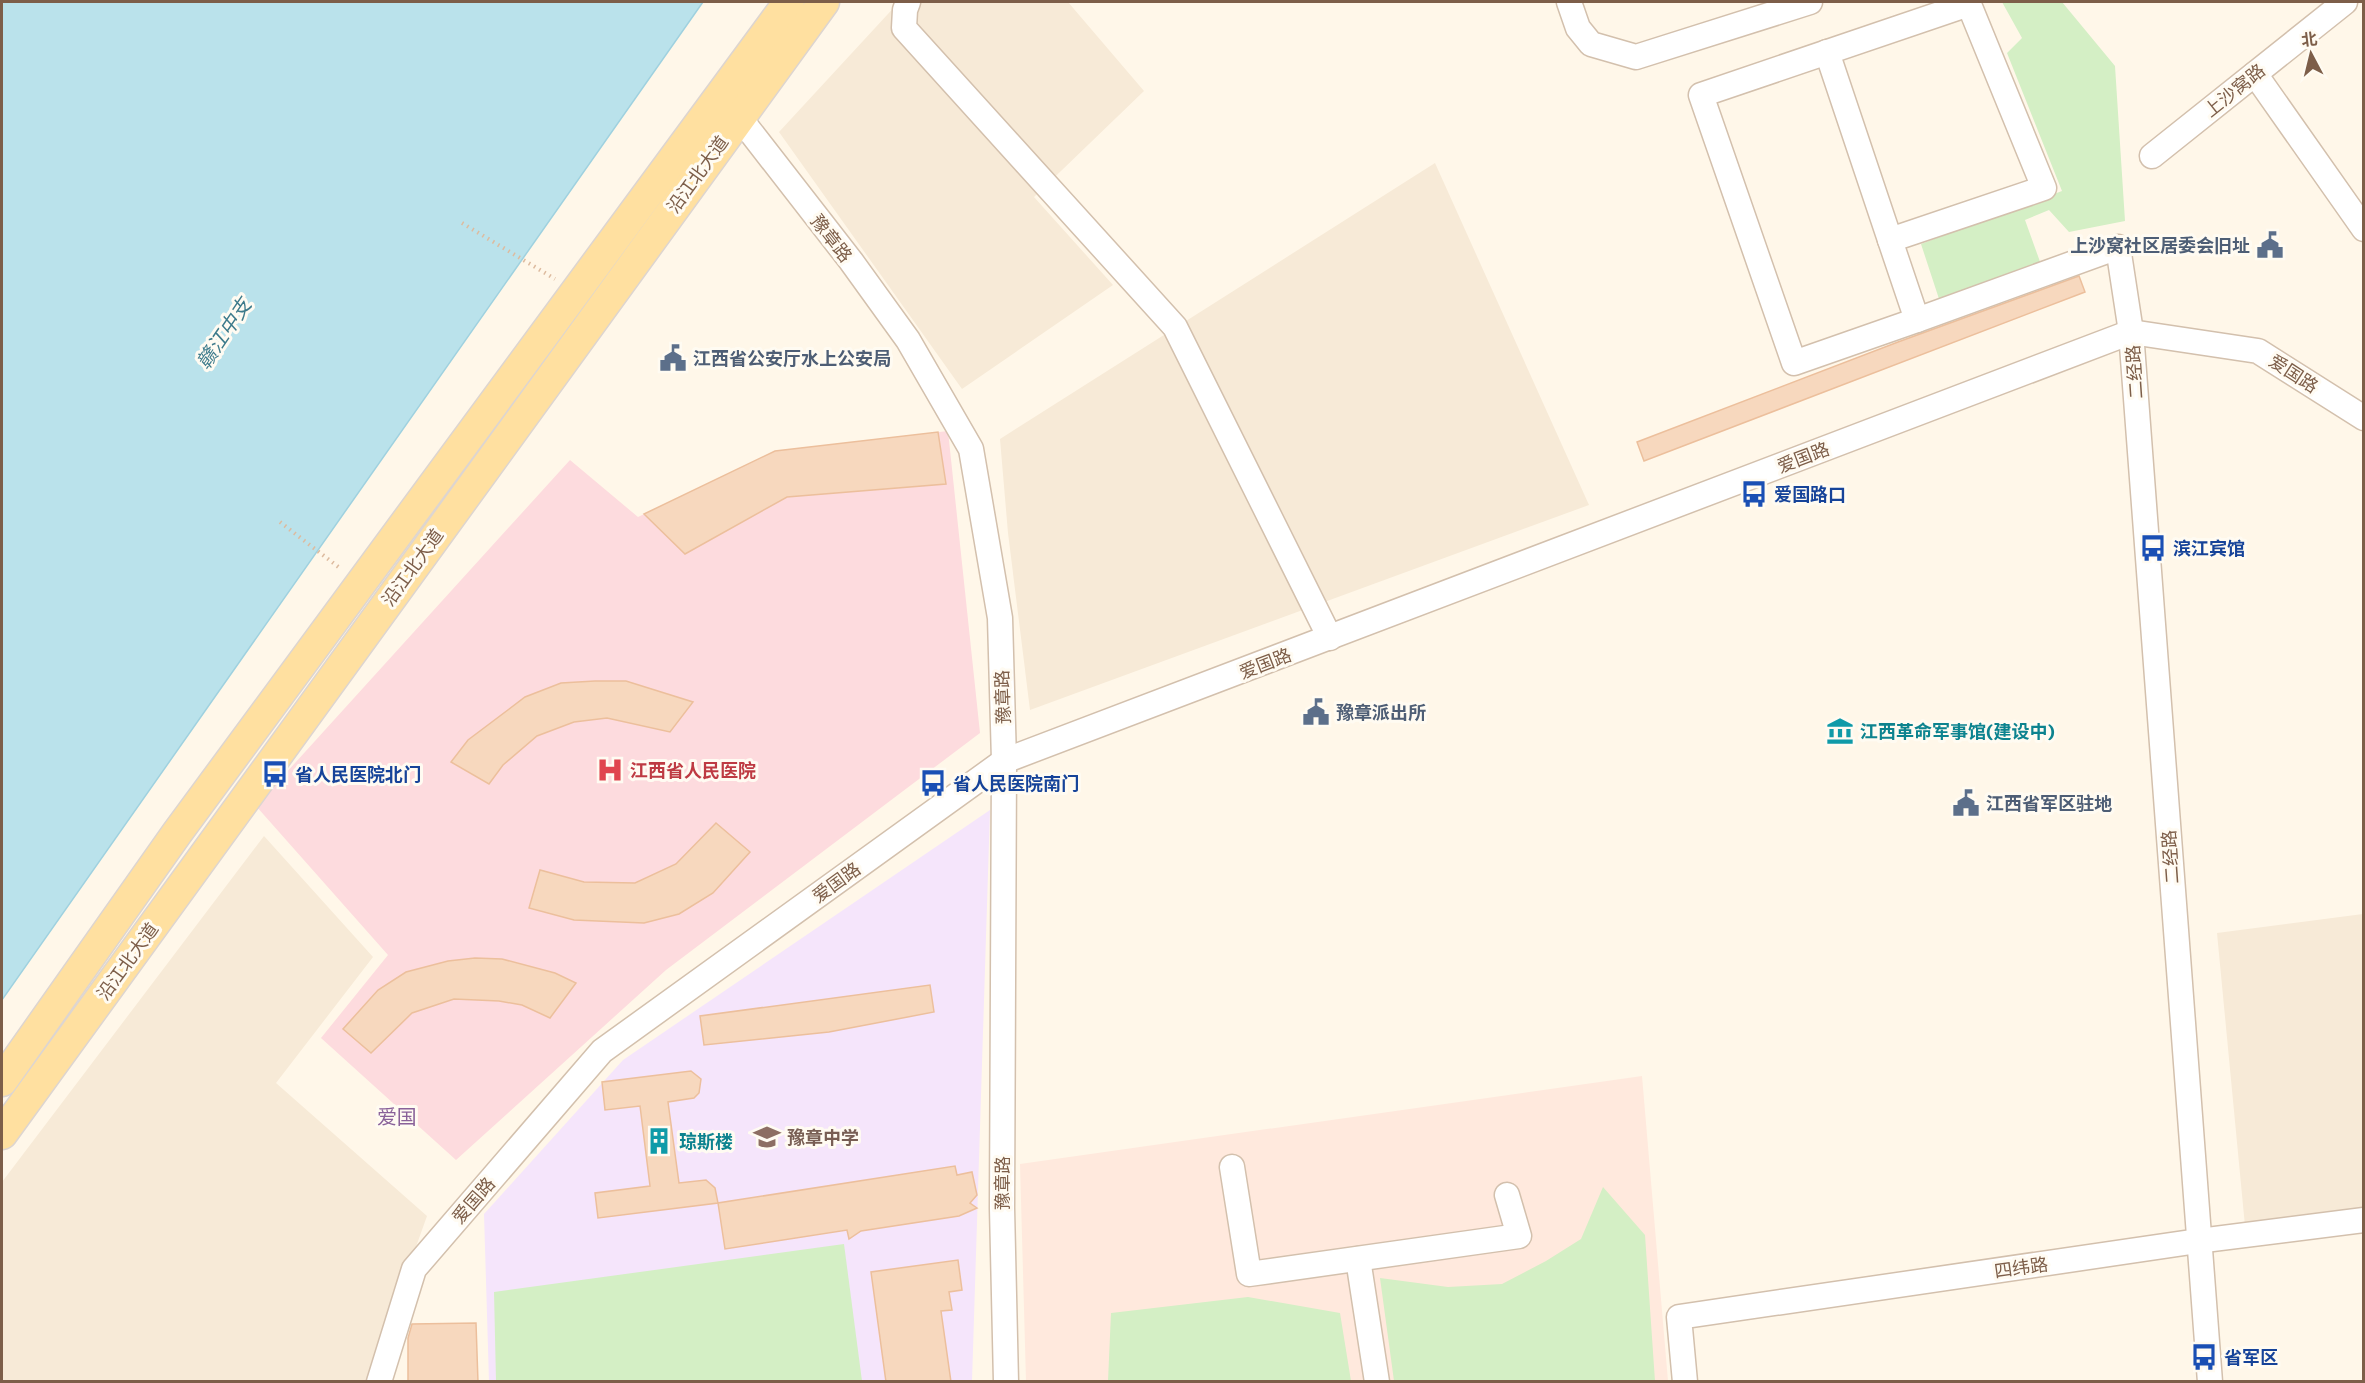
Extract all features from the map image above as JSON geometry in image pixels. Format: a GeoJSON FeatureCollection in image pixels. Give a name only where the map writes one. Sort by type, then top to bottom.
{"type":"FeatureCollection","features":[{"type":"Feature","properties":{"kind":"main road","name":"沿江北大道"},"geometry":{"type":"LineString","coordinates":[[2,1134],[727,109],[789,2]]}},
{"type":"Feature","properties":{"kind":"main road","name":"沿江北大道"},"geometry":{"type":"LineString","coordinates":[[2,1081],[177,833],[576,291],[727,109],[824,2]]}},
{"type":"Feature","properties":{"kind":"street"},"geometry":{"type":"LineString","coordinates":[[908,2],[904,28],[1175,327],[1330,638]]}},
{"type":"Feature","properties":{"kind":"street"},"geometry":{"type":"LineString","coordinates":[[1569,2],[1578,28],[1591,44],[1636,57],[1810,2]]}},
{"type":"Feature","properties":{"kind":"street","name":"上沙窝路"},"geometry":{"type":"LineString","coordinates":[[2152,156],[2345,2]]}},
{"type":"Feature","properties":{"kind":"street"},"geometry":{"type":"LineString","coordinates":[[1827,52],[1890,240],[1917,320],[1794,363],[1701,95],[1968,3],[2044,188],[1890,240]]}},
{"type":"Feature","properties":{"kind":"street"},"geometry":{"type":"LineString","coordinates":[[2255,74],[2364,229]]}},
{"type":"Feature","properties":{"kind":"street","name":"豫章路"},"geometry":{"type":"LineString","coordinates":[[727,109],[851,261],[908,340],[971,449],[1000,618],[1004,761],[1002,1208],[1006,1382]]}},
{"type":"Feature","properties":{"kind":"street","name":"二经路"},"geometry":{"type":"LineString","coordinates":[[1917,320],[2118,247],[2131,332],[2210,1382]]}},
{"type":"Feature","properties":{"kind":"street","name":"爱国路"},"geometry":{"type":"LineString","coordinates":[[379,1382],[414,1269],[602,1051],[1004,761],[2131,332],[2258,351],[2364,418]]}},
{"type":"Feature","properties":{"kind":"street"},"geometry":{"type":"LineString","coordinates":[[1232,1167],[1249,1274],[1519,1236],[1507,1195]]}},
{"type":"Feature","properties":{"kind":"street","name":"四纬路"},"geometry":{"type":"LineString","coordinates":[[1685,1382],[1679,1317],[2198,1241],[2364,1220]]}},
{"type":"Feature","properties":{"kind":"street"},"geometry":{"type":"LineString","coordinates":[[1358,1259],[1377,1382]]}},
{"type":"Feature","properties":{"kind":"path"},"geometry":{"type":"LineString","coordinates":[[462,223],[576,291]]}},
{"type":"Feature","properties":{"kind":"path"},"geometry":{"type":"LineString","coordinates":[[280,522],[361,584]]}},
{"type":"Feature","properties":{"kind":"shaded area"},"geometry":{"type":"Polygon","coordinates":[[[899,2],[1068,2],[1144,91],[1034,197],[1113,285],[962,389],[779,132],[899,2]]]}},
{"type":"Feature","properties":{"kind":"shaded area"},"geometry":{"type":"Polygon","coordinates":[[[1435,163],[1589,505],[1030,710],[1008,533],[1000,439],[1435,163]]]}},
{"type":"Feature","properties":{"kind":"shaded area","name":"江西省人民医院"},"geometry":{"type":"Polygon","coordinates":[[[948,431],[980,733],[666,970],[456,1160],[321,1038],[388,955],[256,806],[570,460],[638,517],[775,451],[948,431]]]}},
{"type":"Feature","properties":{"kind":"shaded area","name":"豫章中学"},"geometry":{"type":"Polygon","coordinates":[[[990,810],[972,1381],[489,1381],[484,1214],[623,1060],[990,810]]]}},
{"type":"Feature","properties":{"kind":"shaded area"},"geometry":{"type":"Polygon","coordinates":[[[264,836],[373,957],[276,1083],[427,1216],[368,1381],[2,1381],[2,1182],[264,836]]]}},
{"type":"Feature","properties":{"kind":"shaded area"},"geometry":{"type":"Polygon","coordinates":[[[2363,914],[2363,1231],[2247,1247],[2217,933],[2363,914]]]}},
{"type":"Feature","properties":{"kind":"shaded area"},"geometry":{"type":"Polygon","coordinates":[[[1642,1076],[1668,1381],[1026,1381],[1020,1164],[1642,1076]]]}},
{"type":"Feature","properties":{"kind":"green space"},"geometry":{"type":"Polygon","coordinates":[[[2002,2],[2062,2],[2115,66],[2125,221],[2069,232],[2049,210],[2025,220],[2043,270],[1942,308],[1921,244],[2062,191],[2007,53],[2022,38],[2002,2]]]}},
{"type":"Feature","properties":{"kind":"green space"},"geometry":{"type":"Polygon","coordinates":[[[1603,1187],[1645,1235],[1655,1381],[1394,1381],[1380,1278],[1448,1287],[1502,1284],[1581,1239],[1603,1187]]]}},
{"type":"Feature","properties":{"kind":"green space"},"geometry":{"type":"Polygon","coordinates":[[[844,1244],[862,1381],[496,1381],[494,1292],[844,1244]]]}},
{"type":"Feature","properties":{"kind":"green space"},"geometry":{"type":"Polygon","coordinates":[[[1248,1297],[1340,1313],[1351,1381],[1108,1381],[1111,1313],[1248,1297]]]}},
{"type":"Feature","properties":{"kind":"water","name":"赣江中支"},"geometry":{"type":"Polygon","coordinates":[[[2,2],[703,2],[2,1000],[2,2]]]}},
{"type":"Feature","properties":{"kind":"building"},"geometry":{"type":"Polygon","coordinates":[[[2079,276],[2085,292],[1644,461],[1637,442],[1898,342],[2079,276]]]}},
{"type":"Feature","properties":{"kind":"building"},"geometry":{"type":"Polygon","coordinates":[[[938,432],[946,484],[787,497],[685,554],[644,514],[775,451],[938,432]]]}},
{"type":"Feature","properties":{"kind":"building"},"geometry":{"type":"Polygon","coordinates":[[[626,681],[693,702],[670,732],[607,718],[574,722],[537,736],[503,765],[489,784],[451,762],[468,740],[525,697],[561,683],[626,681]]]}},
{"type":"Feature","properties":{"kind":"building"},"geometry":{"type":"Polygon","coordinates":[[[716,823],[750,852],[713,893],[679,914],[644,923],[574,920],[529,908],[540,870],[584,882],[635,883],[676,864],[716,823]]]}},
{"type":"Feature","properties":{"kind":"building"},"geometry":{"type":"Polygon","coordinates":[[[475,958],[502,959],[555,973],[576,983],[550,1018],[522,1005],[499,1001],[454,999],[412,1013],[371,1053],[343,1029],[378,990],[406,972],[448,961],[475,958]]]}},
{"type":"Feature","properties":{"kind":"building"},"geometry":{"type":"Polygon","coordinates":[[[930,985],[934,1012],[829,1032],[704,1045],[700,1016],[930,985]]]}},
{"type":"Feature","properties":{"kind":"building","name":"琼斯楼"},"geometry":{"type":"Polygon","coordinates":[[[691,1071],[701,1079],[699,1093],[694,1098],[668,1102],[679,1183],[706,1180],[715,1188],[718,1203],[598,1218],[595,1193],[650,1186],[640,1106],[605,1110],[602,1082],[691,1071]]]}},
{"type":"Feature","properties":{"kind":"building"},"geometry":{"type":"Polygon","coordinates":[[[955,1166],[957,1175],[972,1172],[977,1195],[970,1203],[977,1208],[959,1216],[861,1231],[849,1239],[847,1230],[725,1249],[718,1203],[955,1166]]]}},
{"type":"Feature","properties":{"kind":"building"},"geometry":{"type":"Polygon","coordinates":[[[958,1260],[962,1290],[949,1292],[952,1310],[941,1311],[951,1382],[886,1382],[871,1272],[958,1260]]]}},
{"type":"Feature","properties":{"kind":"building"},"geometry":{"type":"Polygon","coordinates":[[[476,1323],[478,1382],[408,1382],[408,1338],[412,1324],[476,1323]]]}},
{"type":"Feature","properties":{"kind":"place","name":"上沙窝社区居委会旧址"},"geometry":{"type":"Point","coordinates":[2270,245]}},
{"type":"Feature","properties":{"kind":"place","name":"江西省公安厅水上公安局"},"geometry":{"type":"Point","coordinates":[673,358]}},
{"type":"Feature","properties":{"kind":"place","name":"爱国路口"},"geometry":{"type":"Point","coordinates":[1754,494]}},
{"type":"Feature","properties":{"kind":"place","name":"滨江宾馆"},"geometry":{"type":"Point","coordinates":[2153,548]}},
{"type":"Feature","properties":{"kind":"place","name":"豫章派出所"},"geometry":{"type":"Point","coordinates":[1316,712]}},
{"type":"Feature","properties":{"kind":"place","name":"江西革命军事馆(建设中)"},"geometry":{"type":"Point","coordinates":[1840,731]}},
{"type":"Feature","properties":{"kind":"place","name":"江西省人民医院"},"geometry":{"type":"Point","coordinates":[610,770]}},
{"type":"Feature","properties":{"kind":"place","name":"省人民医院北门"},"geometry":{"type":"Point","coordinates":[275,774]}},
{"type":"Feature","properties":{"kind":"place","name":"省人民医院南门"},"geometry":{"type":"Point","coordinates":[933,783]}},
{"type":"Feature","properties":{"kind":"place","name":"江西省军区驻地"},"geometry":{"type":"Point","coordinates":[1966,803]}},
{"type":"Feature","properties":{"kind":"place","name":"豫章中学"},"geometry":{"type":"Point","coordinates":[767,1137]}},
{"type":"Feature","properties":{"kind":"place","name":"琼斯楼"},"geometry":{"type":"Point","coordinates":[659,1141]}},
{"type":"Feature","properties":{"kind":"place","name":"省军区"},"geometry":{"type":"Point","coordinates":[2204,1357]}},
{"type":"Feature","properties":{"kind":"district","name":"爱国"},"geometry":{"type":"Point","coordinates":[397,1116]}}]}
